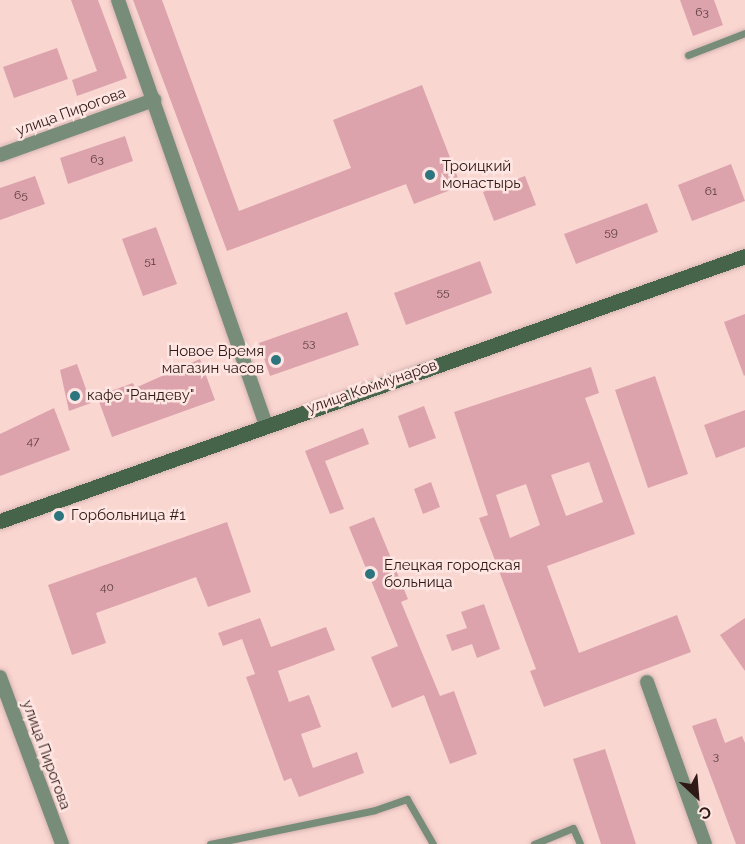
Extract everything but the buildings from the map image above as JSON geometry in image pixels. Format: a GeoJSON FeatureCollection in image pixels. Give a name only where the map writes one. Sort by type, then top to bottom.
{"type":"FeatureCollection","features":[{"type":"Feature","properties":{"kind":"main road","name":"улица Коммунаров"},"geometry":{"type":"LineString","coordinates":[[0,520],[745,256]]}},
{"type":"Feature","properties":{"kind":"street"},"geometry":{"type":"LineString","coordinates":[[118,0],[266,424]]}},
{"type":"Feature","properties":{"kind":"street","name":"улица Пирогова"},"geometry":{"type":"LineString","coordinates":[[0,155],[154,100]]}},
{"type":"Feature","properties":{"kind":"street","name":"улица Пирогова"},"geometry":{"type":"LineString","coordinates":[[0,677],[62,844]]}},
{"type":"Feature","properties":{"kind":"street"},"geometry":{"type":"LineString","coordinates":[[647,682],[705,844]]}},
{"type":"Feature","properties":{"kind":"lane"},"geometry":{"type":"LineString","coordinates":[[688,55],[745,33]]}},
{"type":"Feature","properties":{"kind":"lane"},"geometry":{"type":"LineString","coordinates":[[210,844],[375,810],[407,799],[432,844]]}},
{"type":"Feature","properties":{"kind":"lane"},"geometry":{"type":"LineString","coordinates":[[534,844],[573,828],[580,844]]}},
{"type":"Feature","properties":{"kind":"place","name":"Троицкий монастырь"},"geometry":{"type":"Point","coordinates":[430,175]}},
{"type":"Feature","properties":{"kind":"place","name":"Новое Время магазин часов"},"geometry":{"type":"Point","coordinates":[276,360]}},
{"type":"Feature","properties":{"kind":"place","name":"кафе \"Рандеву\""},"geometry":{"type":"Point","coordinates":[75,396]}},
{"type":"Feature","properties":{"kind":"place","name":"Горбольница #1"},"geometry":{"type":"Point","coordinates":[59,516]}},
{"type":"Feature","properties":{"kind":"place","name":"Елецкая городская больница"},"geometry":{"type":"Point","coordinates":[370,574]}}]}
